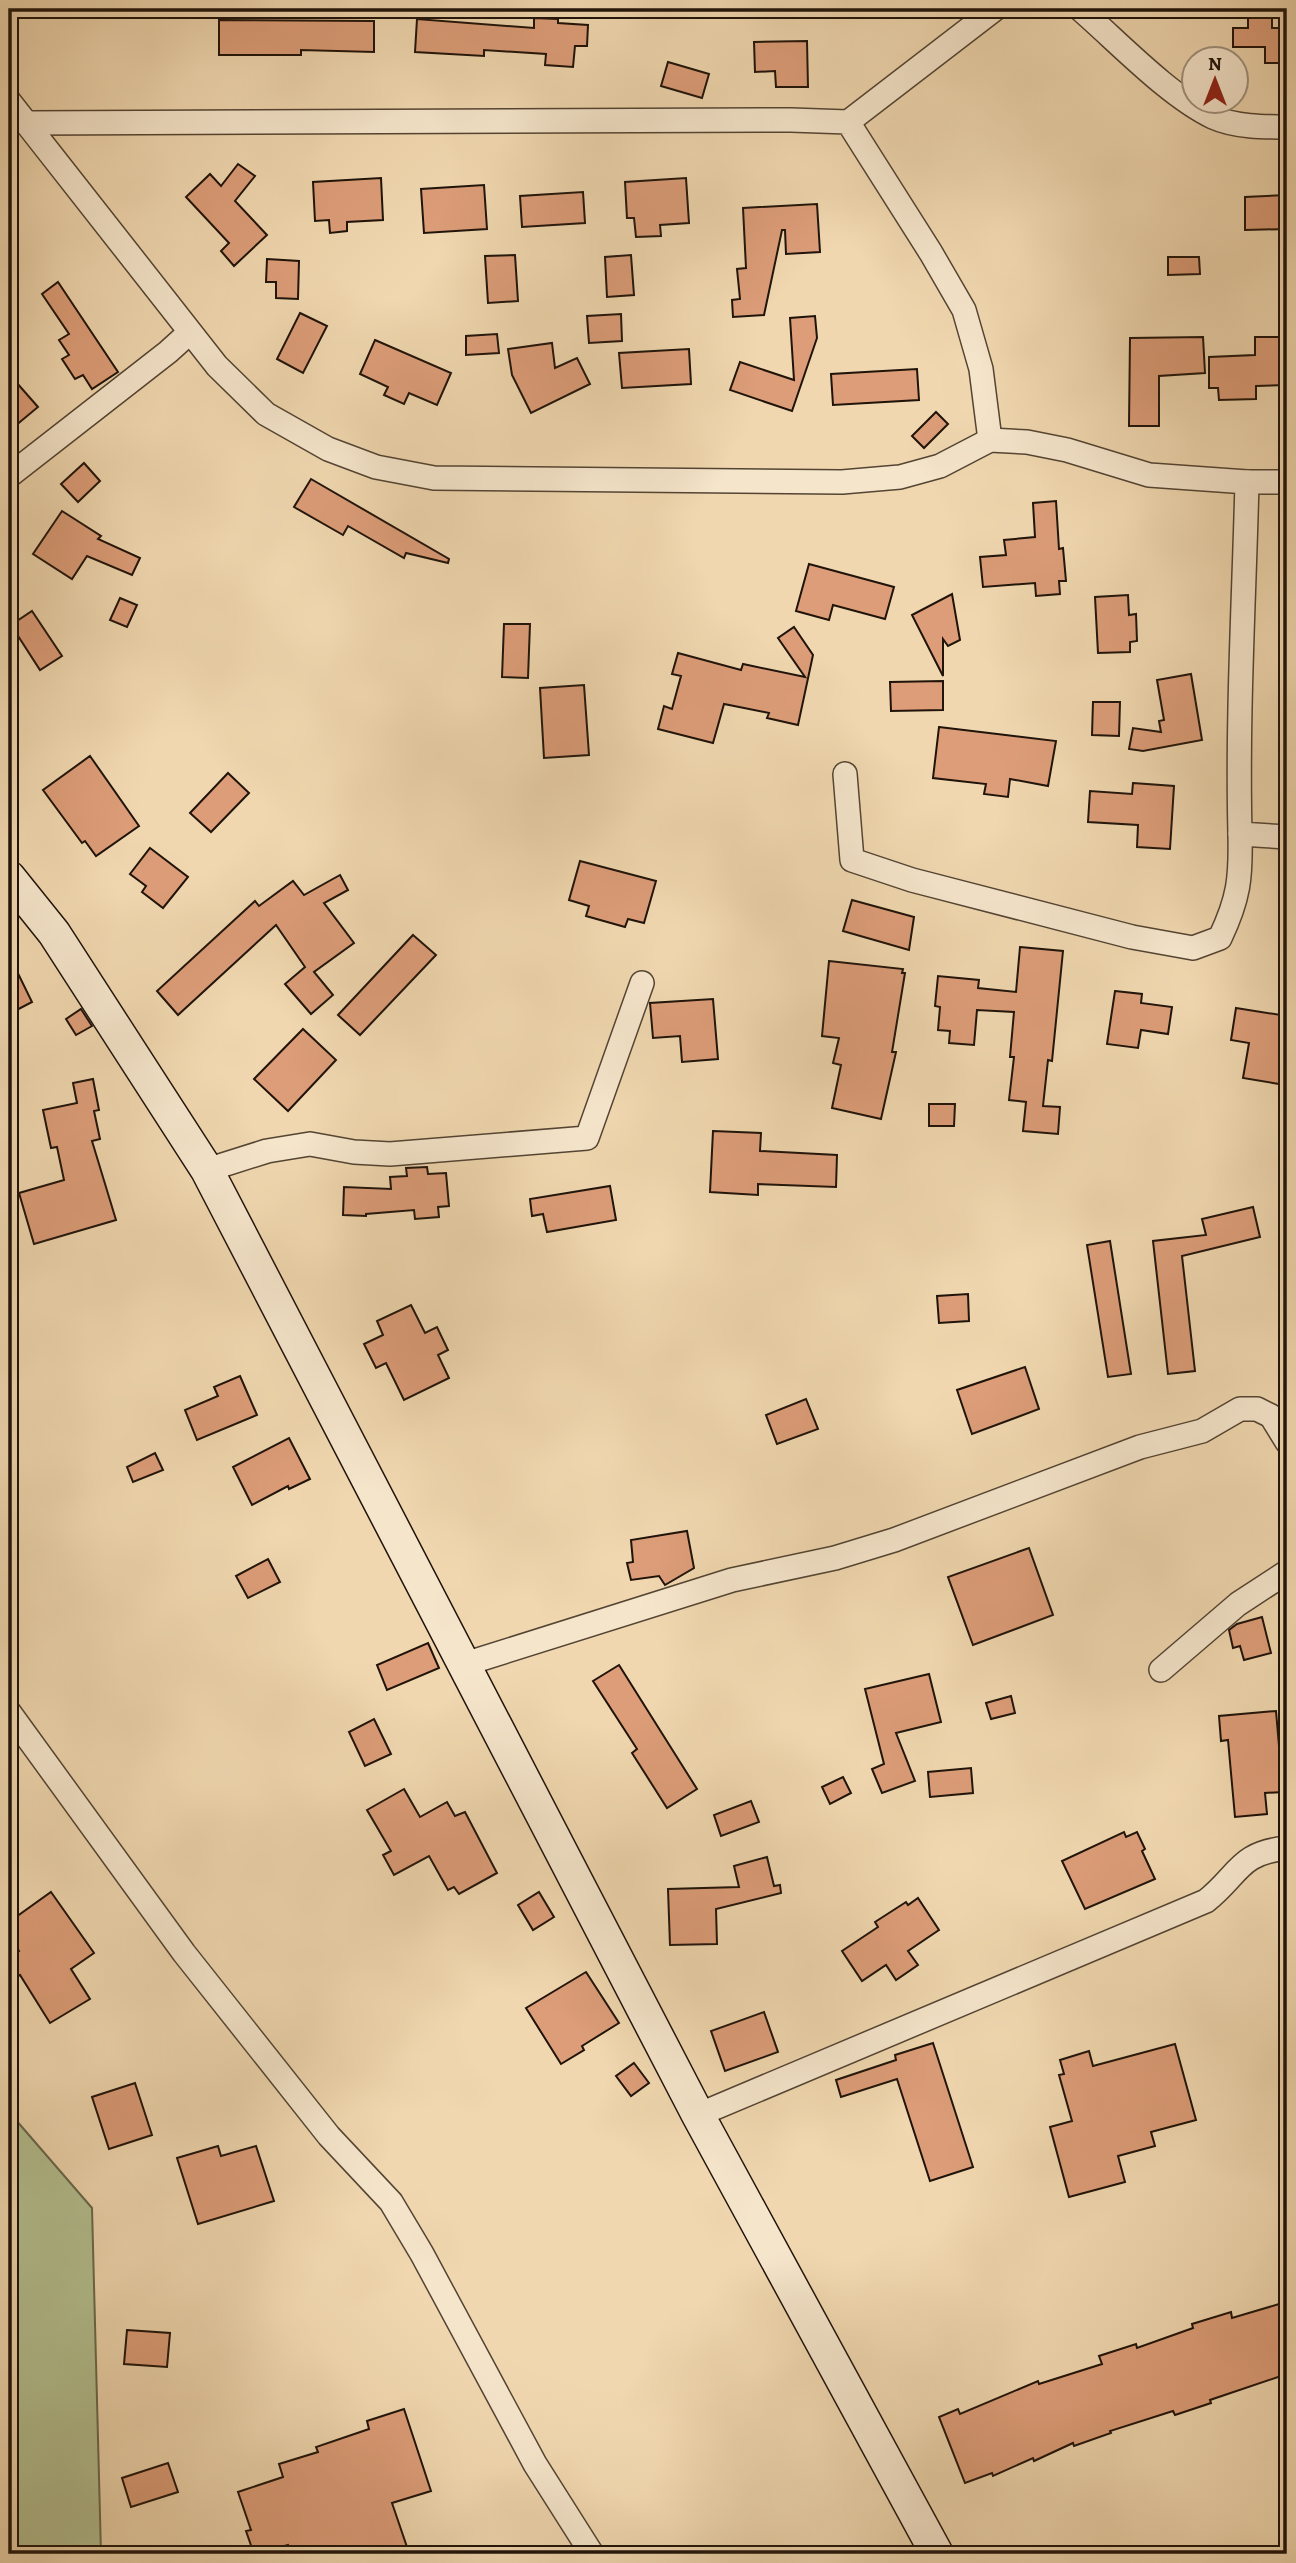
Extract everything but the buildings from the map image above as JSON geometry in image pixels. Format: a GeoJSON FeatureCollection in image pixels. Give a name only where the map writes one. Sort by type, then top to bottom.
{"type":"FeatureCollection","features":[{"type":"Feature","properties":{"kind":"street"},"geometry":{"type":"LineString","coordinates":[[28,123],[736,120],[848,122],[995,9]]}},
{"type":"Feature","properties":{"kind":"street"},"geometry":{"type":"LineString","coordinates":[[1080,9],[1182,99],[1215,118],[1259,127],[1287,127]]}},
{"type":"Feature","properties":{"kind":"street"},"geometry":{"type":"LineString","coordinates":[[9,101],[216,366],[266,414],[328,449],[376,467],[433,478],[842,482],[900,477],[940,466],[990,440],[1027,442],[1067,450],[1149,475],[1287,482]]}},
{"type":"Feature","properties":{"kind":"street"},"geometry":{"type":"LineString","coordinates":[[848,122],[964,310],[981,369],[990,440]]}},
{"type":"Feature","properties":{"kind":"street"},"geometry":{"type":"LineString","coordinates":[[9,476],[189,333]]}},
{"type":"Feature","properties":{"kind":"street"},"geometry":{"type":"LineString","coordinates":[[845,774],[852,860],[912,880],[1132,937],[1192,948],[1220,938],[1233,910],[1241,878],[1238,751],[1247,482]]}},
{"type":"Feature","properties":{"kind":"street"},"geometry":{"type":"LineString","coordinates":[[1240,834],[1287,837]]}},
{"type":"Feature","properties":{"kind":"street"},"geometry":{"type":"LineString","coordinates":[[9,877],[54,933],[207,1170],[698,2115],[937,2554]]}},
{"type":"Feature","properties":{"kind":"street"},"geometry":{"type":"LineString","coordinates":[[207,1170],[267,1151],[310,1144],[354,1152],[390,1154],[587,1138],[642,983]]}},
{"type":"Feature","properties":{"kind":"street"},"geometry":{"type":"LineString","coordinates":[[465,1664],[732,1580],[835,1558],[894,1540],[1140,1447],[1202,1431],[1240,1409],[1257,1409],[1271,1416],[1287,1442]]}},
{"type":"Feature","properties":{"kind":"street"},"geometry":{"type":"LineString","coordinates":[[1161,1670],[1238,1604],[1287,1572]]}},
{"type":"Feature","properties":{"kind":"street"},"geometry":{"type":"LineString","coordinates":[[9,1712],[192,1963],[329,2136],[391,2202],[422,2254],[535,2464],[592,2554]]}},
{"type":"Feature","properties":{"kind":"street"},"geometry":{"type":"LineString","coordinates":[[698,2115],[1206,1901],[1224,1886],[1238,1867],[1256,1854],[1287,1848]]}},
{"type":"Feature","properties":{"kind":"green space"},"geometry":{"type":"Polygon","coordinates":[[[9,2112],[92,2208],[101,2554],[9,2554],[9,2112]]]}}]}
